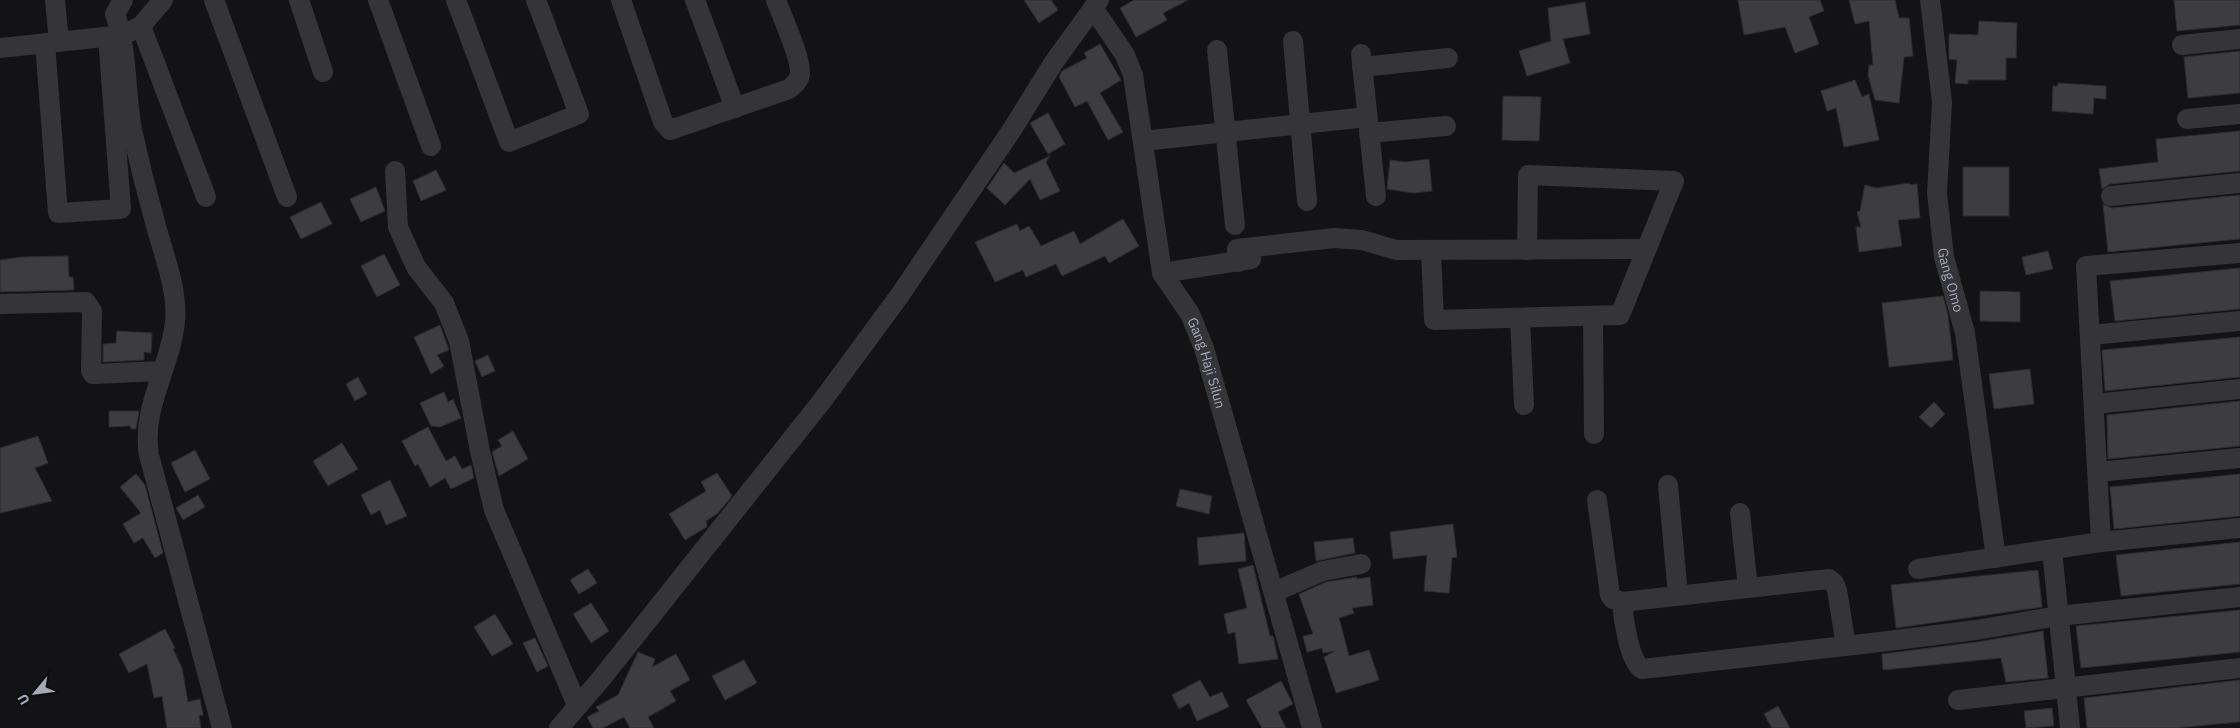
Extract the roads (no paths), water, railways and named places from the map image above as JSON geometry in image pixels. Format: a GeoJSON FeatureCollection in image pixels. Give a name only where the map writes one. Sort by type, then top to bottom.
{"type":"FeatureCollection","features":[{"type":"Feature","properties":{"kind":"street"},"geometry":{"type":"LineString","coordinates":[[55,0],[52,42],[58,213],[121,209],[115,36],[116,14],[123,0]]}},
{"type":"Feature","properties":{"kind":"street"},"geometry":{"type":"LineString","coordinates":[[0,48],[115,36],[141,26],[163,0]]}},
{"type":"Feature","properties":{"kind":"street"},"geometry":{"type":"LineString","coordinates":[[214,0],[287,197]]}},
{"type":"Feature","properties":{"kind":"street"},"geometry":{"type":"LineString","coordinates":[[299,0],[323,72]]}},
{"type":"Feature","properties":{"kind":"street"},"geometry":{"type":"LineString","coordinates":[[378,0],[431,146]]}},
{"type":"Feature","properties":{"kind":"street"},"geometry":{"type":"LineString","coordinates":[[456,0],[509,142],[579,114],[536,0]]}},
{"type":"Feature","properties":{"kind":"street"},"geometry":{"type":"LineString","coordinates":[[621,0],[666,127],[674,130],[789,90],[798,82],[800,73],[797,58],[776,0]]}},
{"type":"Feature","properties":{"kind":"street"},"geometry":{"type":"LineString","coordinates":[[695,0],[735,108]]}},
{"type":"Feature","properties":{"kind":"street","name":"Gang Omo"},"geometry":{"type":"LineString","coordinates":[[1930,0],[1942,102],[1937,193],[1943,248],[1965,333],[1996,558]]}},
{"type":"Feature","properties":{"kind":"street"},"geometry":{"type":"LineString","coordinates":[[559,728],[601,679],[828,393],[900,295],[1013,128],[1054,62],[1096,4]]}},
{"type":"Feature","properties":{"kind":"street","name":"Gang Haji Silun"},"geometry":{"type":"LineString","coordinates":[[1096,4],[1129,64],[1143,141],[1162,274],[1190,314],[1204,348],[1312,728]]}},
{"type":"Feature","properties":{"kind":"street"},"geometry":{"type":"LineString","coordinates":[[141,26],[206,197]]}},
{"type":"Feature","properties":{"kind":"street"},"geometry":{"type":"LineString","coordinates":[[115,36],[125,78],[132,129],[149,202],[171,280],[174,302],[175,321],[147,421],[146,438],[222,728]]}},
{"type":"Feature","properties":{"kind":"street"},"geometry":{"type":"LineString","coordinates":[[2182,45],[2240,39]]}},
{"type":"Feature","properties":{"kind":"street"},"geometry":{"type":"LineString","coordinates":[[1293,41],[1307,201]]}},
{"type":"Feature","properties":{"kind":"street"},"geometry":{"type":"LineString","coordinates":[[1217,50],[1235,225]]}},
{"type":"Feature","properties":{"kind":"street"},"geometry":{"type":"LineString","coordinates":[[1376,196],[1361,61],[1448,58]]}},
{"type":"Feature","properties":{"kind":"street"},"geometry":{"type":"LineString","coordinates":[[2186,118],[2240,114]]}},
{"type":"Feature","properties":{"kind":"street"},"geometry":{"type":"LineString","coordinates":[[1143,141],[1300,124],[1446,126]]}},
{"type":"Feature","properties":{"kind":"street"},"geometry":{"type":"LineString","coordinates":[[396,171],[398,227],[416,267],[444,302],[459,341],[480,450],[494,510],[577,705]]}},
{"type":"Feature","properties":{"kind":"street"},"geometry":{"type":"LineString","coordinates":[[1431,250],[1434,320],[1620,315],[1674,181],[1528,175],[1526,250]]}},
{"type":"Feature","properties":{"kind":"street"},"geometry":{"type":"LineString","coordinates":[[2111,196],[2240,183]]}},
{"type":"Feature","properties":{"kind":"street"},"geometry":{"type":"LineString","coordinates":[[1162,274],[1238,262],[1334,238],[1362,240],[1396,250],[1646,249]]}},
{"type":"Feature","properties":{"kind":"street"},"geometry":{"type":"LineString","coordinates":[[2101,542],[2086,266],[2240,252]]}},
{"type":"Feature","properties":{"kind":"street"},"geometry":{"type":"LineString","coordinates":[[0,304],[86,302],[92,311],[91,371],[93,374],[162,371]]}},
{"type":"Feature","properties":{"kind":"street"},"geometry":{"type":"LineString","coordinates":[[1593,316],[1594,434]]}},
{"type":"Feature","properties":{"kind":"street"},"geometry":{"type":"LineString","coordinates":[[1520,318],[1524,405]]}},
{"type":"Feature","properties":{"kind":"street"},"geometry":{"type":"LineString","coordinates":[[2090,336],[2240,321]]}},
{"type":"Feature","properties":{"kind":"street"},"geometry":{"type":"LineString","coordinates":[[2095,404],[2240,389]]}},
{"type":"Feature","properties":{"kind":"street"},"geometry":{"type":"LineString","coordinates":[[2098,472],[2240,458]]}},
{"type":"Feature","properties":{"kind":"street"},"geometry":{"type":"LineString","coordinates":[[1668,485],[1678,596]]}},
{"type":"Feature","properties":{"kind":"street"},"geometry":{"type":"LineString","coordinates":[[1596,500],[1610,595],[1613,599],[1622,602],[1824,578],[1832,580],[1836,590],[1846,646]]}},
{"type":"Feature","properties":{"kind":"street"},"geometry":{"type":"LineString","coordinates":[[1740,512],[1748,588]]}},
{"type":"Feature","properties":{"kind":"street"},"geometry":{"type":"LineString","coordinates":[[1918,569],[2101,542],[2240,528]]}},
{"type":"Feature","properties":{"kind":"street"},"geometry":{"type":"LineString","coordinates":[[2052,550],[2070,728]]}},
{"type":"Feature","properties":{"kind":"street"},"geometry":{"type":"LineString","coordinates":[[1274,592],[1323,571],[1361,564]]}},
{"type":"Feature","properties":{"kind":"street"},"geometry":{"type":"LineString","coordinates":[[1622,602],[1629,641],[1636,664],[1642,669],[1976,630],[2058,616],[2240,597]]}},
{"type":"Feature","properties":{"kind":"street"},"geometry":{"type":"LineString","coordinates":[[1958,700],[2065,686],[2240,668]]}}]}
